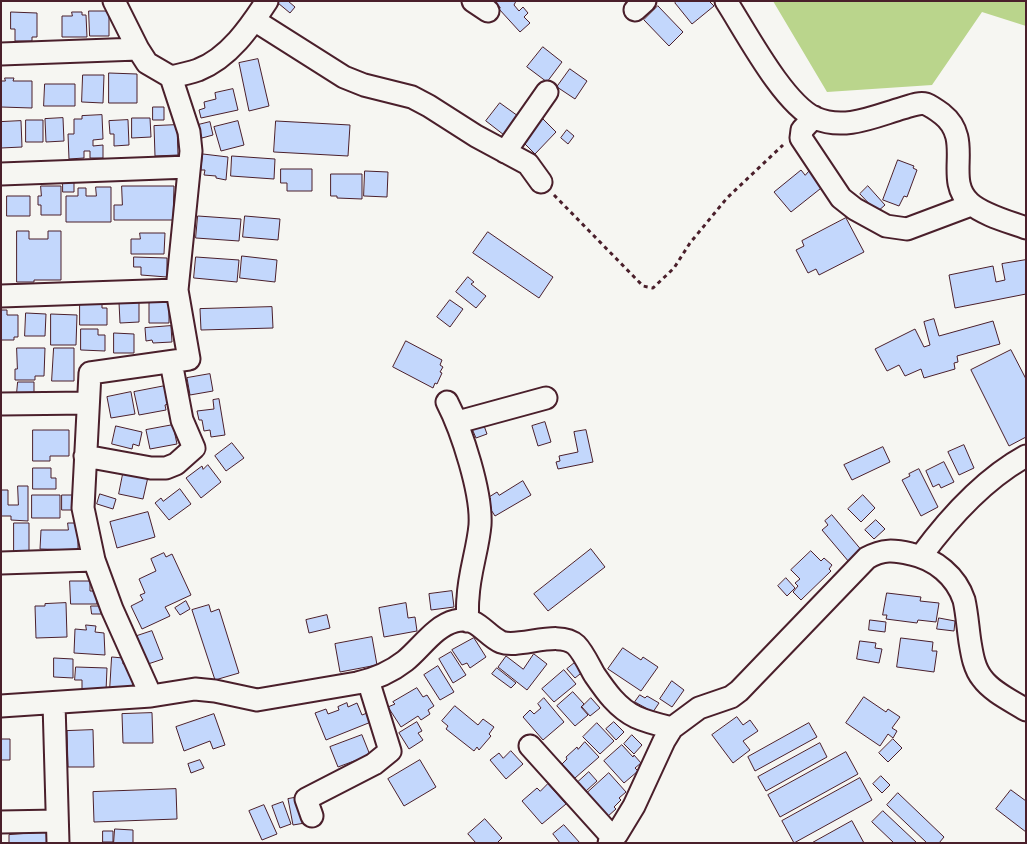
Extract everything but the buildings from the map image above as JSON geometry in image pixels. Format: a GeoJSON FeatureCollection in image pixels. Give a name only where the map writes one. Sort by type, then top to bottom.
{"type":"FeatureCollection","features":[{"type":"Feature","properties":{"kind":"street"},"geometry":{"type":"LineString","coordinates":[[114,1],[147,63],[171,77],[189,132],[191,151],[177,290],[189,359],[90,373],[83,508],[94,560],[112,609],[151,696]]}},
{"type":"Feature","properties":{"kind":"street"},"geometry":{"type":"LineString","coordinates":[[171,77],[200,69],[224,55],[254,20],[267,1]]}},
{"type":"Feature","properties":{"kind":"street"},"geometry":{"type":"LineString","coordinates":[[726,1],[775,78],[808,124]]}},
{"type":"Feature","properties":{"kind":"street"},"geometry":{"type":"LineString","coordinates":[[254,20],[344,78],[412,97],[429,106],[476,136],[528,164],[541,182]]}},
{"type":"Feature","properties":{"kind":"street"},"geometry":{"type":"LineString","coordinates":[[1,54],[138,49]]}},
{"type":"Feature","properties":{"kind":"street"},"geometry":{"type":"LineString","coordinates":[[505,152],[547,92]]}},
{"type":"Feature","properties":{"kind":"street"},"geometry":{"type":"LineString","coordinates":[[808,124],[850,123],[870,119],[914,104],[925,104],[942,114],[953,125],[958,138],[958,181],[963,195],[972,204],[1026,228]]}},
{"type":"Feature","properties":{"kind":"street"},"geometry":{"type":"LineString","coordinates":[[808,124],[801,138],[841,198],[855,209],[886,226],[907,229],[972,204]]}},
{"type":"Feature","properties":{"kind":"street"},"geometry":{"type":"LineString","coordinates":[[1,174],[189,167]]}},
{"type":"Feature","properties":{"kind":"street"},"geometry":{"type":"LineString","coordinates":[[1,296],[177,290]]}},
{"type":"Feature","properties":{"kind":"street"},"geometry":{"type":"LineString","coordinates":[[85,456],[151,468],[166,468],[176,464],[194,448],[182,420],[171,362]]}},
{"type":"Feature","properties":{"kind":"street"},"geometry":{"type":"LineString","coordinates":[[458,422],[546,398]]}},
{"type":"Feature","properties":{"kind":"street"},"geometry":{"type":"LineString","coordinates":[[447,402],[458,422],[480,507],[480,525],[468,597],[468,621]]}},
{"type":"Feature","properties":{"kind":"street"},"geometry":{"type":"LineString","coordinates":[[1,404],[88,403]]}},
{"type":"Feature","properties":{"kind":"street"},"geometry":{"type":"LineString","coordinates":[[921,556],[943,526],[962,507],[1007,466],[1026,456]]}},
{"type":"Feature","properties":{"kind":"street"},"geometry":{"type":"LineString","coordinates":[[530,746],[611,841],[634,806],[664,740],[672,728],[699,708],[731,697],[739,691],[867,558],[878,552],[896,551],[921,556],[935,562],[955,582],[963,600],[974,662],[982,678],[991,687],[1026,710]]}},
{"type":"Feature","properties":{"kind":"street"},"geometry":{"type":"LineString","coordinates":[[1,563],[94,560]]}},
{"type":"Feature","properties":{"kind":"street"},"geometry":{"type":"LineString","coordinates":[[1,706],[151,696],[196,689],[257,700],[368,680],[393,670],[443,625],[457,620],[480,625],[502,642],[511,643],[548,639],[565,640],[575,644],[607,693],[620,706],[636,717],[672,728]]}},
{"type":"Feature","properties":{"kind":"street"},"geometry":{"type":"LineString","coordinates":[[312,816],[306,799],[374,764],[390,750],[368,680]]}},
{"type":"Feature","properties":{"kind":"street"},"geometry":{"type":"LineString","coordinates":[[54,703],[58,843]]}},
{"type":"Feature","properties":{"kind":"street"},"geometry":{"type":"LineString","coordinates":[[1,822],[57,821]]}},
{"type":"Feature","properties":{"kind":"path"},"geometry":{"type":"LineString","coordinates":[[541,182],[643,286],[653,288],[674,268],[690,243],[727,198],[780,150],[794,134],[808,124]]}},
{"type":"Feature","properties":{"kind":"green space"},"geometry":{"type":"Polygon","coordinates":[[[773,1],[1026,1],[1026,26],[982,12],[932,85],[827,92],[773,1]]]}}]}
